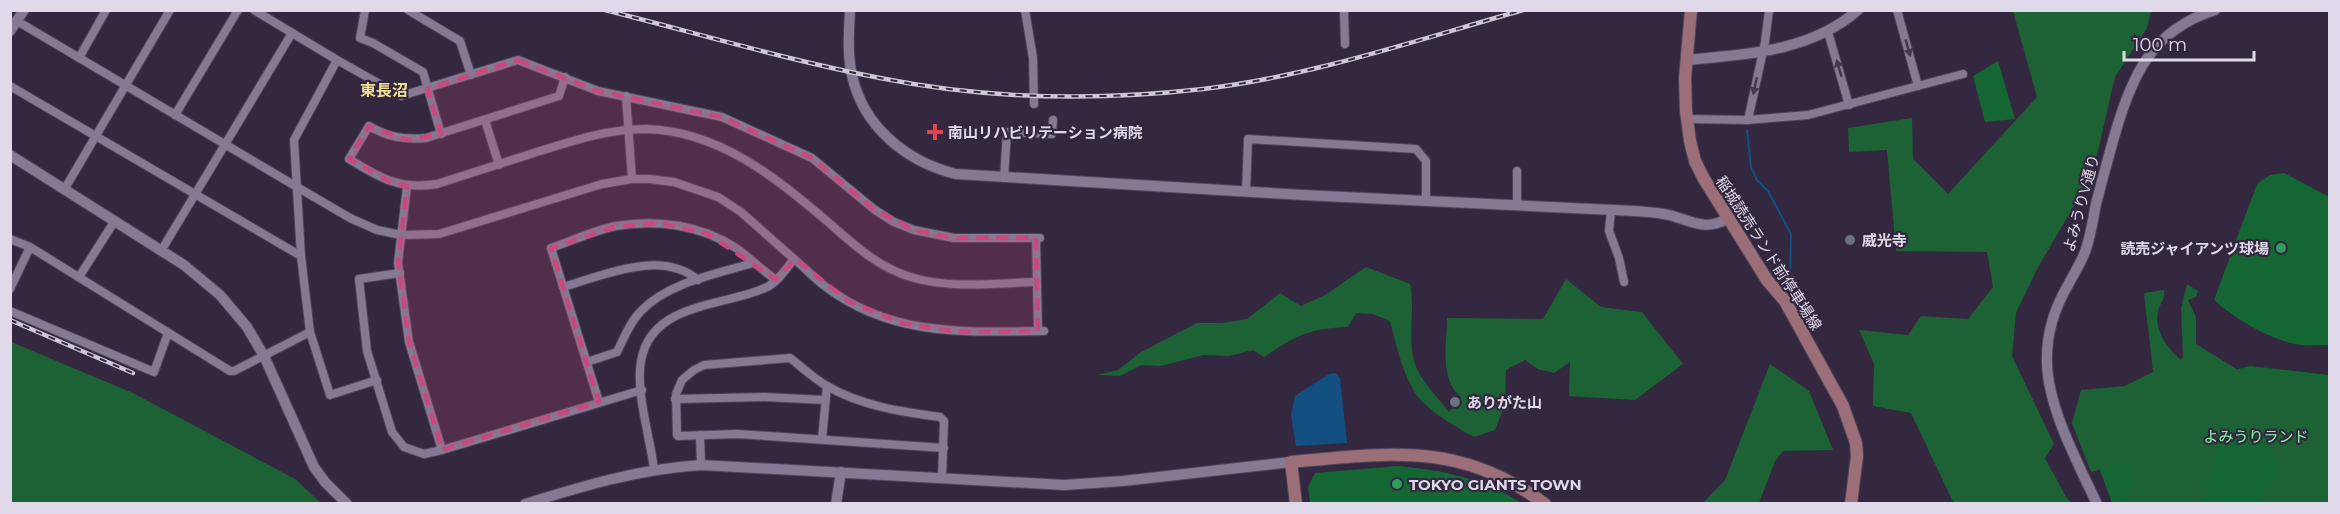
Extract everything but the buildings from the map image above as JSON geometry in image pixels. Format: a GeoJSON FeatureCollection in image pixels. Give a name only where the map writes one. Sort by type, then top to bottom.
{"type":"FeatureCollection","features":[{"type":"Feature","properties":{"kind":"main road","name":"稲城読売ランド前停車場線"},"geometry":{"type":"LineString","coordinates":[[1691,10],[1686,60],[1687,119],[1695,161],[1767,280],[1785,301],[1843,406],[1856,443],[1857,456],[1851,504]]}},
{"type":"Feature","properties":{"kind":"main road"},"geometry":{"type":"LineString","coordinates":[[1296,504],[1291,462],[1373,455],[1426,455],[1476,467],[1501,477],[1545,504]]}},
{"type":"Feature","properties":{"kind":"street"},"geometry":{"type":"LineString","coordinates":[[24,10],[14,26],[79,58],[350,218],[377,230],[422,236],[447,232],[602,184],[632,179],[674,182],[718,197],[741,212],[825,286],[848,301],[901,323],[930,330],[957,332],[1041,331],[1036,282],[1038,238],[954,238],[914,230],[894,222],[875,210],[812,158],[722,117],[598,91],[518,60],[401,96],[254,10]]}},
{"type":"Feature","properties":{"kind":"street"},"geometry":{"type":"LineString","coordinates":[[79,58],[106,10]]}},
{"type":"Feature","properties":{"kind":"street"},"geometry":{"type":"LineString","coordinates":[[64,190],[170,10]]}},
{"type":"Feature","properties":{"kind":"street"},"geometry":{"type":"LineString","coordinates":[[175,115],[238,10]]}},
{"type":"Feature","properties":{"kind":"street"},"geometry":{"type":"LineString","coordinates":[[365,10],[360,38],[373,42],[423,72],[441,134]]}},
{"type":"Feature","properties":{"kind":"street"},"geometry":{"type":"LineString","coordinates":[[408,10],[460,41],[471,75]]}},
{"type":"Feature","properties":{"kind":"street"},"geometry":{"type":"LineString","coordinates":[[850,10],[849,52],[852,75],[864,106],[881,131],[900,149],[927,165],[956,174],[1246,192],[1611,210],[1661,214],[1707,226],[1729,218]]}},
{"type":"Feature","properties":{"kind":"street"},"geometry":{"type":"LineString","coordinates":[[1025,10],[1034,58],[1034,104]]}},
{"type":"Feature","properties":{"kind":"street"},"geometry":{"type":"LineString","coordinates":[[1344,10],[1345,44]]}},
{"type":"Feature","properties":{"kind":"street"},"geometry":{"type":"LineString","coordinates":[[1748,120],[1763,52],[1769,10]]}},
{"type":"Feature","properties":{"kind":"street"},"geometry":{"type":"LineString","coordinates":[[1686,60],[1763,52],[1796,44],[1828,32],[1858,10]]}},
{"type":"Feature","properties":{"kind":"street"},"geometry":{"type":"LineString","coordinates":[[1897,10],[1918,86]]}},
{"type":"Feature","properties":{"kind":"street","name":"よみうりV通り"},"geometry":{"type":"LineString","coordinates":[[2097,504],[2054,403],[2047,363],[2051,327],[2058,303],[2086,248],[2106,166],[2134,78],[2150,53],[2168,35],[2193,19],[2215,10]]}},
{"type":"Feature","properties":{"kind":"street"},"geometry":{"type":"LineString","coordinates":[[1828,32],[1849,105]]}},
{"type":"Feature","properties":{"kind":"street"},"geometry":{"type":"LineString","coordinates":[[161,251],[292,33]]}},
{"type":"Feature","properties":{"kind":"street"},"geometry":{"type":"LineString","coordinates":[[337,60],[294,140],[301,256],[310,332],[330,395],[377,380]]}},
{"type":"Feature","properties":{"kind":"street"},"geometry":{"type":"LineString","coordinates":[[1687,119],[1748,120],[1808,115],[1963,74]]}},
{"type":"Feature","properties":{"kind":"street"},"geometry":{"type":"LineString","coordinates":[[565,77],[559,96],[426,138],[407,140],[389,137],[369,126],[349,159],[392,183],[407,186],[437,184],[587,137],[628,130],[670,131],[731,150],[763,171],[861,251],[890,268],[914,278],[944,284],[1036,282]]}},
{"type":"Feature","properties":{"kind":"street"},"geometry":{"type":"LineString","coordinates":[[10,86],[301,256]]}},
{"type":"Feature","properties":{"kind":"street"},"geometry":{"type":"LineString","coordinates":[[626,96],[632,179]]}},
{"type":"Feature","properties":{"kind":"street"},"geometry":{"type":"LineString","coordinates":[[485,120],[499,165]]}},
{"type":"Feature","properties":{"kind":"street"},"geometry":{"type":"LineString","coordinates":[[1004,178],[1007,132],[1052,134],[1053,120]]}},
{"type":"Feature","properties":{"kind":"street"},"geometry":{"type":"LineString","coordinates":[[1246,192],[1248,140],[1260,140],[1416,149],[1426,161],[1426,201]]}},
{"type":"Feature","properties":{"kind":"street"},"geometry":{"type":"LineString","coordinates":[[10,155],[161,251],[203,279],[220,295],[247,327],[264,356],[314,466],[325,483],[347,504]]}},
{"type":"Feature","properties":{"kind":"street"},"geometry":{"type":"LineString","coordinates":[[1516,171],[1517,206]]}},
{"type":"Feature","properties":{"kind":"street"},"geometry":{"type":"LineString","coordinates":[[407,186],[398,263],[409,342],[442,450]]}},
{"type":"Feature","properties":{"kind":"street"},"geometry":{"type":"LineString","coordinates":[[1611,210],[1609,231],[1619,258],[1623,282]]}},
{"type":"Feature","properties":{"kind":"street"},"geometry":{"type":"LineString","coordinates":[[79,277],[114,222]]}},
{"type":"Feature","properties":{"kind":"street"},"geometry":{"type":"LineString","coordinates":[[599,402],[551,248],[615,226],[660,224],[685,227],[708,234],[736,248],[776,280]]}},
{"type":"Feature","properties":{"kind":"street"},"geometry":{"type":"LineString","coordinates":[[10,238],[30,247],[231,371],[310,332]]}},
{"type":"Feature","properties":{"kind":"street"},"geometry":{"type":"LineString","coordinates":[[10,289],[30,247]]}},
{"type":"Feature","properties":{"kind":"street"},"geometry":{"type":"LineString","coordinates":[[654,469],[640,371],[645,348],[652,335],[664,322],[682,312],[768,287],[794,259]]}},
{"type":"Feature","properties":{"kind":"street"},"geometry":{"type":"LineString","coordinates":[[587,362],[618,352],[631,324],[641,311],[671,289],[753,263]]}},
{"type":"Feature","properties":{"kind":"street"},"geometry":{"type":"LineString","coordinates":[[563,287],[631,267],[646,266],[680,270],[691,274],[698,280]]}},
{"type":"Feature","properties":{"kind":"street"},"geometry":{"type":"LineString","coordinates":[[400,273],[359,279],[368,351],[392,432],[404,447],[424,454],[442,450],[642,390]]}},
{"type":"Feature","properties":{"kind":"street"},"geometry":{"type":"LineString","coordinates":[[10,311],[154,372],[168,333]]}},
{"type":"Feature","properties":{"kind":"street"},"geometry":{"type":"LineString","coordinates":[[942,478],[944,448],[944,421],[940,417],[906,413],[874,404],[827,386],[790,358],[704,365],[682,381],[675,399],[676,435],[738,434],[944,448]]}},
{"type":"Feature","properties":{"kind":"street"},"geometry":{"type":"LineString","coordinates":[[822,439],[827,386]]}},
{"type":"Feature","properties":{"kind":"street"},"geometry":{"type":"LineString","coordinates":[[675,399],[765,397],[824,400]]}},
{"type":"Feature","properties":{"kind":"street"},"geometry":{"type":"LineString","coordinates":[[700,435],[700,465]]}},
{"type":"Feature","properties":{"kind":"street"},"geometry":{"type":"LineString","coordinates":[[525,504],[605,479],[654,469],[700,465],[1064,485],[1123,481],[1291,462]]}},
{"type":"Feature","properties":{"kind":"street"},"geometry":{"type":"LineString","coordinates":[[836,504],[841,472]]}},
{"type":"Feature","properties":{"kind":"highlighted area"},"geometry":{"type":"Polygon","coordinates":[[[518,60],[598,91],[722,117],[812,158],[875,210],[914,230],[954,238],[1036,238],[1038,331],[957,332],[901,323],[848,301],[795,259],[776,280],[708,234],[660,223],[615,227],[551,248],[599,402],[442,450],[409,342],[398,263],[407,186],[392,183],[349,159],[369,126],[407,140],[441,134],[427,89],[518,60]]]}},
{"type":"Feature","properties":{"kind":"green space"},"geometry":{"type":"Polygon","coordinates":[[[2013,11],[2151,11],[2147,28],[2115,77],[2093,173],[2036,271],[2016,313],[2012,356],[2054,444],[2045,458],[2066,497],[2072,503],[1951,503],[1953,502],[1911,413],[1873,406],[1874,364],[1859,330],[1908,335],[1921,316],[1968,319],[1993,287],[1987,252],[1896,251],[1887,150],[1849,152],[1848,128],[1912,118],[1913,159],[1948,194],[2037,97],[2013,11]]]}},
{"type":"Feature","properties":{"kind":"green space"},"geometry":{"type":"Polygon","coordinates":[[[1998,61],[2015,119],[1985,122],[1973,76],[1998,61]]]}},
{"type":"Feature","properties":{"kind":"green space","name":"読売ジャイアンツ球場"},"geometry":{"type":"Polygon","coordinates":[[[2284,173],[2329,197],[2329,345],[2301,345],[2278,339],[2243,321],[2214,300],[2257,184],[2270,175],[2284,173]]]}},
{"type":"Feature","properties":{"kind":"green space"},"geometry":{"type":"Polygon","coordinates":[[[1366,267],[1410,284],[1412,294],[1411,340],[1414,361],[1424,381],[1449,412],[1461,397],[1454,390],[1447,371],[1447,318],[1543,319],[1566,279],[1601,307],[1642,312],[1683,364],[1635,400],[1569,396],[1570,362],[1554,373],[1538,369],[1525,360],[1506,370],[1505,404],[1495,430],[1474,437],[1438,415],[1420,399],[1405,372],[1390,321],[1373,314],[1356,313],[1348,327],[1323,329],[1303,334],[1264,357],[1253,350],[1229,356],[1203,355],[1161,366],[1141,365],[1120,376],[1097,375],[1118,370],[1141,352],[1197,323],[1222,323],[1247,319],[1280,293],[1301,306],[1325,295],[1366,267]]]}},
{"type":"Feature","properties":{"kind":"green space","name":"よみうりランド"},"geometry":{"type":"Polygon","coordinates":[[[2187,284],[2198,291],[2196,297],[2188,300],[2196,317],[2196,344],[2243,373],[2300,376],[2329,381],[2329,503],[2260,503],[2276,477],[2278,460],[2262,438],[2239,430],[2221,440],[2206,491],[2199,503],[2123,503],[2133,481],[2133,466],[2127,461],[2091,472],[2072,423],[2081,390],[2125,386],[2153,372],[2144,293],[2164,290],[2164,298],[2157,315],[2159,330],[2166,344],[2181,360],[2183,357],[2181,308],[2187,284]]]}},
{"type":"Feature","properties":{"kind":"green space"},"geometry":{"type":"Polygon","coordinates":[[[11,342],[133,393],[295,479],[321,503],[11,503],[11,342]]]}},
{"type":"Feature","properties":{"kind":"green space"},"geometry":{"type":"Polygon","coordinates":[[[1770,364],[1809,391],[1833,450],[1783,451],[1775,461],[1759,503],[1703,503],[1725,480],[1770,364]]]}},
{"type":"Feature","properties":{"kind":"green space","name":"よみうりランド"},"geometry":{"type":"Polygon","coordinates":[[[2250,366],[2329,375],[2329,503],[2112,503],[2078,411],[2250,366]]]}},
{"type":"Feature","properties":{"kind":"green space","name":"TOKYO GIANTS TOWN"},"geometry":{"type":"Polygon","coordinates":[[[1397,466],[1430,470],[1477,481],[1521,503],[1310,503],[1308,487],[1315,473],[1397,466]]]}},
{"type":"Feature","properties":{"kind":"water"},"geometry":{"type":"Polygon","coordinates":[[[1335,373],[1340,378],[1347,443],[1296,446],[1291,415],[1295,396],[1329,374],[1335,373]]]}},
{"type":"Feature","properties":{"kind":"waterway"},"geometry":{"type":"LineString","coordinates":[[1747,130],[1751,167],[1757,180],[1768,191],[1791,234],[1790,287]]}},
{"type":"Feature","properties":{"kind":"railway"},"geometry":{"type":"LineString","coordinates":[[605,10],[776,55],[880,78],[960,90],[1041,96],[1163,93],[1244,83],[1364,56],[1523,10]]}},
{"type":"Feature","properties":{"kind":"railway"},"geometry":{"type":"LineString","coordinates":[[10,320],[133,373]]}},
{"type":"Feature","properties":{"kind":"place","name":"南山リハビリテーション病院"},"geometry":{"type":"Point","coordinates":[935,132]}},
{"type":"Feature","properties":{"kind":"place","name":"威光寺"},"geometry":{"type":"Point","coordinates":[1850,240]}},
{"type":"Feature","properties":{"kind":"place","name":"読売ジャイアンツ球場"},"geometry":{"type":"Point","coordinates":[2281,248]}},
{"type":"Feature","properties":{"kind":"place","name":"ありがた山"},"geometry":{"type":"Point","coordinates":[1455,402]}},
{"type":"Feature","properties":{"kind":"place","name":"TOKYO GIANTS TOWN"},"geometry":{"type":"Point","coordinates":[1397,484]}},
{"type":"Feature","properties":{"kind":"district","name":"東長沼"},"geometry":{"type":"Point","coordinates":[384,90]}}]}
